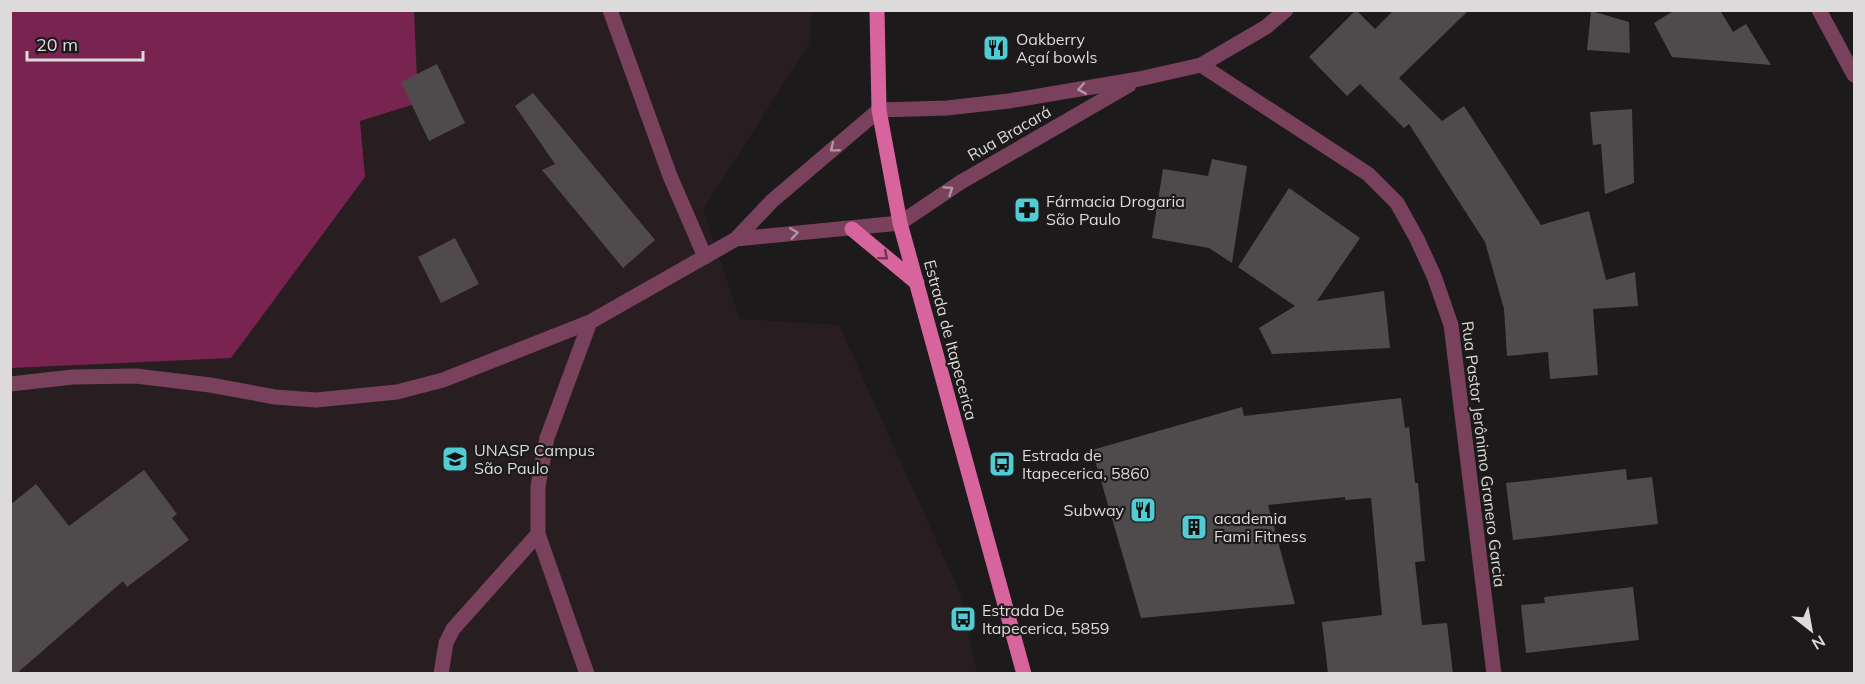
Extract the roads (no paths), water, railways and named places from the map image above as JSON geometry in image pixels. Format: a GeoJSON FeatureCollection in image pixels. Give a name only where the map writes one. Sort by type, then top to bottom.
{"type":"FeatureCollection","features":[{"type":"Feature","properties":{"kind":"main road","name":"Estrada de Itapecerica"},"geometry":{"type":"LineString","coordinates":[[877,10],[879,111],[900,223],[1024,674]]}},
{"type":"Feature","properties":{"kind":"main road"},"geometry":{"type":"LineString","coordinates":[[852,229],[917,283]]}},
{"type":"Feature","properties":{"kind":"street"},"geometry":{"type":"LineString","coordinates":[[610,10],[670,176],[705,257]]}},
{"type":"Feature","properties":{"kind":"street","name":"Rua Bracará"},"geometry":{"type":"LineString","coordinates":[[879,111],[947,108],[1010,101],[1139,79],[1201,65],[1266,27],[1286,10]]}},
{"type":"Feature","properties":{"kind":"street"},"geometry":{"type":"LineString","coordinates":[[1819,10],[1854,75]]}},
{"type":"Feature","properties":{"kind":"street","name":"Rua Pastor Jerônimo Granero Garcia"},"geometry":{"type":"LineString","coordinates":[[1201,65],[1368,174],[1397,203],[1417,239],[1434,276],[1451,325],[1494,674]]}},
{"type":"Feature","properties":{"kind":"street","name":"Rua Bracará"},"geometry":{"type":"LineString","coordinates":[[900,223],[961,182],[1139,79]]}},
{"type":"Feature","properties":{"kind":"street"},"geometry":{"type":"LineString","coordinates":[[10,384],[73,377],[136,376],[210,385],[275,397],[316,400],[397,392],[443,380],[590,322],[736,239],[779,195],[879,111]]}},
{"type":"Feature","properties":{"kind":"street"},"geometry":{"type":"LineString","coordinates":[[736,239],[900,223]]}},
{"type":"Feature","properties":{"kind":"street"},"geometry":{"type":"LineString","coordinates":[[587,674],[538,534],[538,486],[548,438],[590,322]]}},
{"type":"Feature","properties":{"kind":"street"},"geometry":{"type":"LineString","coordinates":[[441,674],[446,644],[453,629],[538,534]]}},
{"type":"Feature","properties":{"kind":"place","name":"Oakberry Açaí bowls"},"geometry":{"type":"Point","coordinates":[996,48]}},
{"type":"Feature","properties":{"kind":"place","name":"Fármacia Drogaria São Paulo"},"geometry":{"type":"Point","coordinates":[1027,210]}},
{"type":"Feature","properties":{"kind":"place","name":"UNASP Campus São Paulo"},"geometry":{"type":"Point","coordinates":[455,459]}},
{"type":"Feature","properties":{"kind":"place","name":"Estrada de Itapecerica, 5860"},"geometry":{"type":"Point","coordinates":[1002,464]}},
{"type":"Feature","properties":{"kind":"place","name":"Subway"},"geometry":{"type":"Point","coordinates":[1143,510]}},
{"type":"Feature","properties":{"kind":"place","name":"academia Fami Fitness"},"geometry":{"type":"Point","coordinates":[1194,527]}},
{"type":"Feature","properties":{"kind":"place","name":"Estrada De Itapecerica, 5859"},"geometry":{"type":"Point","coordinates":[963,619]}}]}
